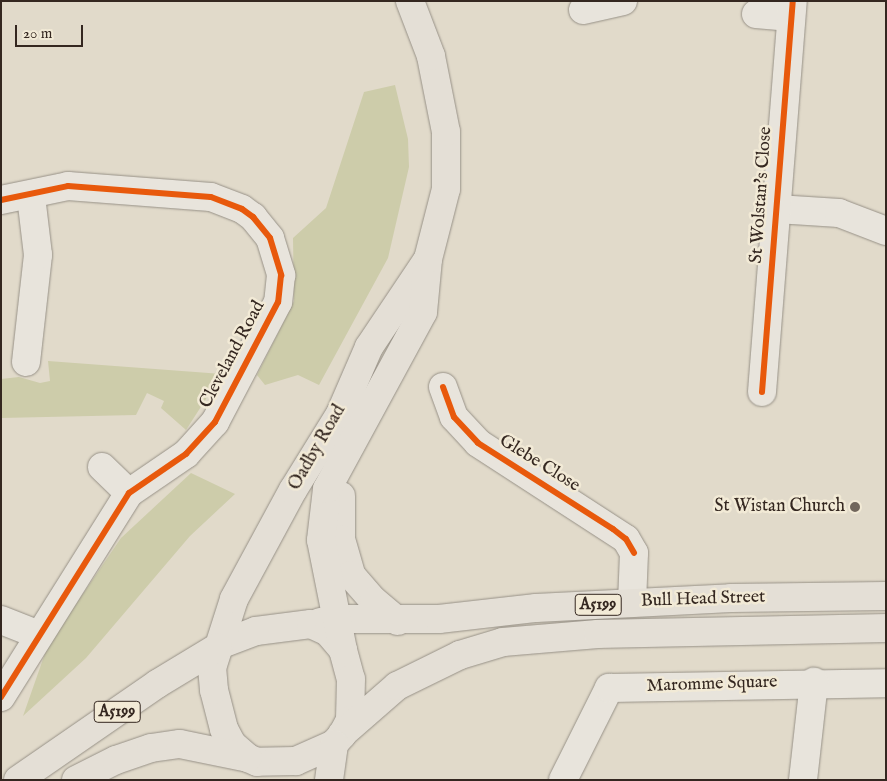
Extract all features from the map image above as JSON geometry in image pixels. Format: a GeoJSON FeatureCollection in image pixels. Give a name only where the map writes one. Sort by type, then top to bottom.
{"type":"FeatureCollection","features":[{"type":"Feature","properties":{"kind":"main road","name":"Oadby Road"},"geometry":{"type":"LineString","coordinates":[[343,650],[320,540],[327,490],[342,459],[423,312],[428,259],[446,189],[446,132],[431,56],[410,1]]}},
{"type":"Feature","properties":{"kind":"main road","name":"Oadby Road"},"geometry":{"type":"LineString","coordinates":[[220,645],[234,599],[268,536],[340,414],[369,347],[428,259]]}},
{"type":"Feature","properties":{"kind":"main road"},"geometry":{"type":"LineString","coordinates":[[342,459],[341,540],[351,575],[374,601],[398,621]]}},
{"type":"Feature","properties":{"kind":"main road","name":"Bull Head Street"},"geometry":{"type":"LineString","coordinates":[[311,624],[338,619],[398,621],[536,608],[632,603],[886,596]]}},
{"type":"Feature","properties":{"kind":"main road"},"geometry":{"type":"LineString","coordinates":[[329,780],[338,740],[350,720],[352,703],[351,679],[343,650],[328,632],[311,624],[256,631],[220,645],[212,668],[214,690],[224,729],[232,744],[258,766],[296,761],[338,740]]}},
{"type":"Feature","properties":{"kind":"main road","name":"Bull Head Street"},"geometry":{"type":"LineString","coordinates":[[338,740],[398,686],[460,655],[503,642],[598,634],[886,628]]}},
{"type":"Feature","properties":{"kind":"main road","name":"A5199"},"geometry":{"type":"LineString","coordinates":[[18,780],[157,684],[220,645]]}},
{"type":"Feature","properties":{"kind":"main road","name":"A5199"},"geometry":{"type":"LineString","coordinates":[[76,780],[116,760],[151,748],[180,744],[258,766]]}},
{"type":"Feature","properties":{"kind":"street"},"geometry":{"type":"LineString","coordinates":[[583,10],[623,1]]}},
{"type":"Feature","properties":{"kind":"street"},"geometry":{"type":"LineString","coordinates":[[756,14],[792,9]]}},
{"type":"Feature","properties":{"kind":"street","name":"St Wolstan's Close"},"geometry":{"type":"LineString","coordinates":[[762,392],[792,9]]}},
{"type":"Feature","properties":{"kind":"street","name":"Cleveland Road"},"geometry":{"type":"LineString","coordinates":[[1,200],[31,196],[68,186],[96,186],[211,197],[242,208],[270,238],[281,276],[278,302],[215,422],[186,454],[129,492],[1,697]]}},
{"type":"Feature","properties":{"kind":"street"},"geometry":{"type":"LineString","coordinates":[[26,362],[38,255],[31,196]]}},
{"type":"Feature","properties":{"kind":"street"},"geometry":{"type":"LineString","coordinates":[[776,209],[839,213],[886,231]]}},
{"type":"Feature","properties":{"kind":"street","name":"Glebe Close"},"geometry":{"type":"LineString","coordinates":[[443,388],[454,417],[478,443],[626,539],[634,553],[632,603]]}},
{"type":"Feature","properties":{"kind":"street"},"geometry":{"type":"LineString","coordinates":[[102,467],[129,492]]}},
{"type":"Feature","properties":{"kind":"street"},"geometry":{"type":"LineString","coordinates":[[1,620],[39,635]]}},
{"type":"Feature","properties":{"kind":"street"},"geometry":{"type":"LineString","coordinates":[[803,780],[814,682]]}},
{"type":"Feature","properties":{"kind":"street","name":"Maromme Square"},"geometry":{"type":"LineString","coordinates":[[563,780],[609,688],[814,682],[886,683]]}},
{"type":"Feature","properties":{"kind":"green space"},"geometry":{"type":"Polygon","coordinates":[[[395,85],[408,139],[409,167],[388,258],[319,385],[298,375],[265,385],[257,375],[294,301],[293,238],[326,208],[364,92],[395,85]]]}},
{"type":"Feature","properties":{"kind":"green space"},"geometry":{"type":"Polygon","coordinates":[[[48,361],[222,374],[186,430],[161,408],[164,401],[147,393],[136,415],[1,418],[1,379],[19,377],[40,383],[50,381],[48,361]]]}},
{"type":"Feature","properties":{"kind":"green space"},"geometry":{"type":"Polygon","coordinates":[[[191,473],[235,494],[190,536],[86,658],[23,716],[48,645],[121,538],[191,473]]]}},
{"type":"Feature","properties":{"kind":"cycle path"},"geometry":{"type":"LineString","coordinates":[[762,392],[793,1]]}},
{"type":"Feature","properties":{"kind":"cycle path"},"geometry":{"type":"LineString","coordinates":[[1,200],[68,186],[211,197],[242,209],[253,217],[270,238],[281,275],[278,302],[215,422],[186,454],[129,493],[1,697]]}},
{"type":"Feature","properties":{"kind":"cycle path"},"geometry":{"type":"LineString","coordinates":[[443,387],[454,417],[478,443],[613,529],[626,539],[634,553]]}},
{"type":"Feature","properties":{"kind":"place","name":"St Wistan Church"},"geometry":{"type":"Point","coordinates":[855,507]}}]}
